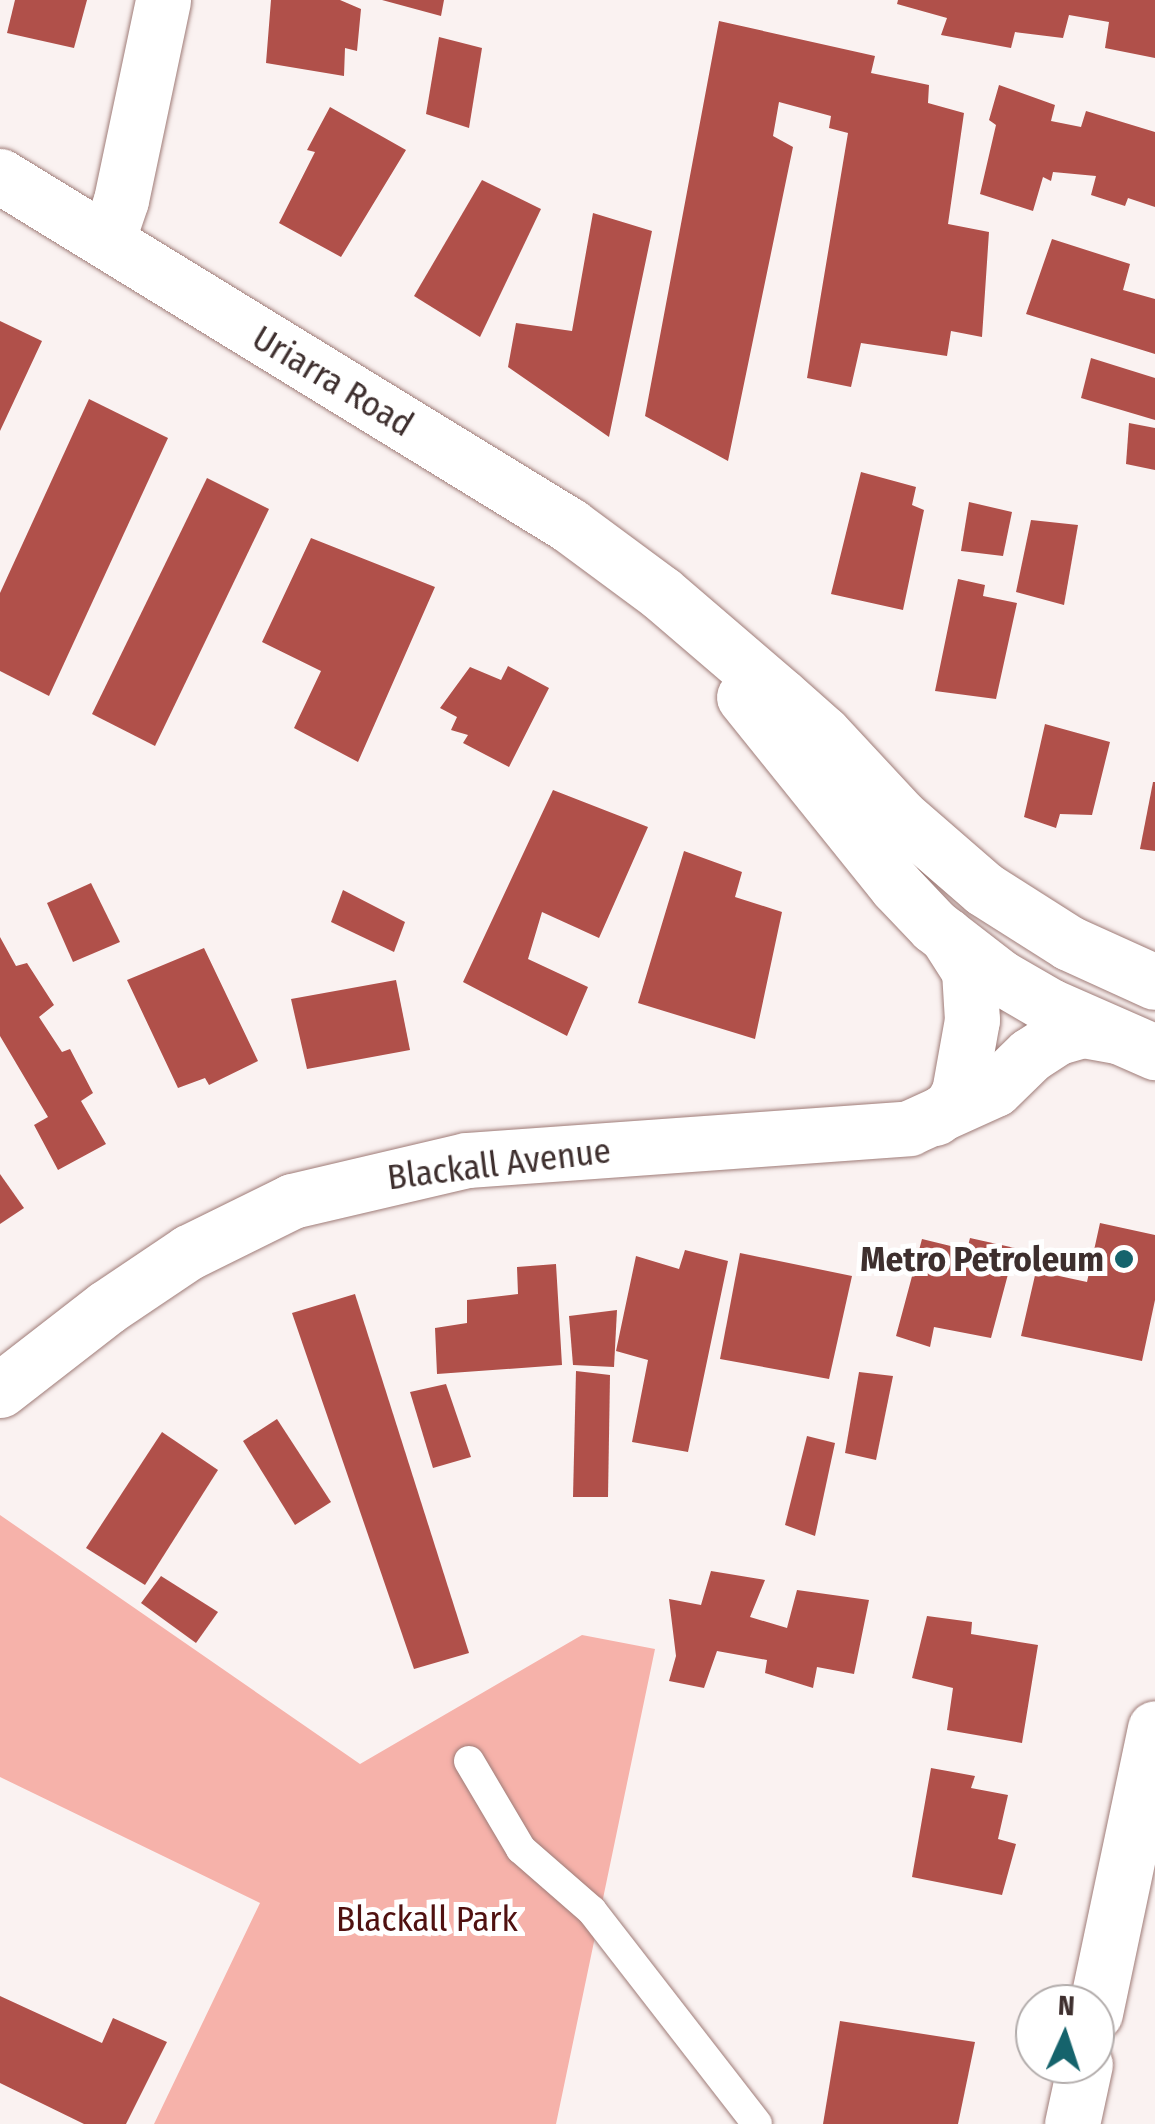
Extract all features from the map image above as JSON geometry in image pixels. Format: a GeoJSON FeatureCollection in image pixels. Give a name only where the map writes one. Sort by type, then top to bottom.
{"type":"FeatureCollection","features":[{"type":"Feature","properties":{"kind":"main road"},"geometry":{"type":"LineString","coordinates":[[107,241],[121,200],[163,0]]}},
{"type":"Feature","properties":{"kind":"main road","name":"Uriarra Road"},"geometry":{"type":"LineString","coordinates":[[0,176],[569,525],[661,594],[822,732],[900,816],[984,889],[1069,943],[1155,982]]}},
{"type":"Feature","properties":{"kind":"main road","name":"Uriarra Road"},"geometry":{"type":"LineString","coordinates":[[661,594],[896,886],[946,935],[1000,977],[1076,1020],[1136,1044]]}},
{"type":"Feature","properties":{"kind":"main road"},"geometry":{"type":"LineString","coordinates":[[935,1118],[948,1110],[959,1092],[972,1020],[968,971],[946,935]]}},
{"type":"Feature","properties":{"kind":"main road","name":"Blackall Avenue"},"geometry":{"type":"LineString","coordinates":[[0,1390],[107,1307],[189,1252],[258,1216],[322,1192],[467,1160],[856,1135],[909,1128],[995,1089],[1030,1054],[1058,1037],[1083,1030],[1136,1044]]}},
{"type":"Feature","properties":{"kind":"main road"},"geometry":{"type":"LineString","coordinates":[[1101,1984],[1155,1728]]}},
{"type":"Feature","properties":{"kind":"main road"},"geometry":{"type":"LineString","coordinates":[[1072,2124],[1080,2084]]}},
{"type":"Feature","properties":{"kind":"lane"},"geometry":{"type":"LineString","coordinates":[[469,1761],[520,1849],[592,1911],[757,2124]]}},
{"type":"Feature","properties":{"kind":"green space","name":"Blackall Park"},"geometry":{"type":"Polygon","coordinates":[[[0,1515],[360,1764],[582,1635],[655,1649],[556,2124],[154,2124],[260,1903],[0,1777],[0,1515]]]}},
{"type":"Feature","properties":{"kind":"building"},"geometry":{"type":"Polygon","coordinates":[[[15,0],[87,0],[74,48],[7,33],[15,0]]]}},
{"type":"Feature","properties":{"kind":"building"},"geometry":{"type":"Polygon","coordinates":[[[271,0],[340,0],[361,9],[357,51],[345,48],[344,76],[266,63],[271,0]]]}},
{"type":"Feature","properties":{"kind":"building"},"geometry":{"type":"Polygon","coordinates":[[[382,0],[444,0],[441,16],[382,0]]]}},
{"type":"Feature","properties":{"kind":"building"},"geometry":{"type":"Polygon","coordinates":[[[898,0],[1155,0],[1155,58],[1105,48],[1109,22],[1069,15],[1063,38],[1015,32],[1011,48],[941,35],[947,18],[897,4],[898,0]]]}},
{"type":"Feature","properties":{"kind":"building"},"geometry":{"type":"Polygon","coordinates":[[[719,21],[875,56],[871,73],[929,85],[928,103],[964,113],[948,224],[989,232],[982,337],[951,331],[947,356],[861,343],[851,387],[807,378],[848,133],[829,128],[831,116],[779,102],[773,136],[793,147],[728,461],[645,416],[719,21]]]}},
{"type":"Feature","properties":{"kind":"building"},"geometry":{"type":"Polygon","coordinates":[[[439,37],[482,48],[469,128],[426,114],[439,37]]]}},
{"type":"Feature","properties":{"kind":"building"},"geometry":{"type":"Polygon","coordinates":[[[999,85],[1055,105],[1051,121],[1081,127],[1086,111],[1155,132],[1155,207],[1128,198],[1125,206],[1091,195],[1096,176],[1053,172],[1051,181],[1043,177],[1033,211],[980,194],[996,125],[989,120],[999,85]]]}},
{"type":"Feature","properties":{"kind":"building"},"geometry":{"type":"Polygon","coordinates":[[[330,107],[406,150],[341,257],[279,223],[315,152],[307,150],[330,107]]]}},
{"type":"Feature","properties":{"kind":"building"},"geometry":{"type":"Polygon","coordinates":[[[482,180],[541,209],[480,337],[414,296],[482,180]]]}},
{"type":"Feature","properties":{"kind":"building"},"geometry":{"type":"Polygon","coordinates":[[[593,213],[652,231],[609,437],[508,367],[516,323],[572,331],[593,213]]]}},
{"type":"Feature","properties":{"kind":"building"},"geometry":{"type":"Polygon","coordinates":[[[1052,239],[1130,264],[1123,290],[1155,299],[1155,354],[1026,314],[1052,239]]]}},
{"type":"Feature","properties":{"kind":"building"},"geometry":{"type":"Polygon","coordinates":[[[0,321],[42,341],[0,431],[0,321]]]}},
{"type":"Feature","properties":{"kind":"building"},"geometry":{"type":"Polygon","coordinates":[[[1091,358],[1155,378],[1155,420],[1081,398],[1091,358]]]}},
{"type":"Feature","properties":{"kind":"building"},"geometry":{"type":"Polygon","coordinates":[[[89,399],[168,438],[49,696],[0,671],[0,593],[89,399]]]}},
{"type":"Feature","properties":{"kind":"building"},"geometry":{"type":"Polygon","coordinates":[[[1129,423],[1155,428],[1155,470],[1126,464],[1129,423]]]}},
{"type":"Feature","properties":{"kind":"building"},"geometry":{"type":"Polygon","coordinates":[[[861,472],[916,487],[912,505],[924,510],[903,610],[831,594],[861,472]]]}},
{"type":"Feature","properties":{"kind":"building"},"geometry":{"type":"Polygon","coordinates":[[[207,478],[269,509],[155,746],[92,714],[207,478]]]}},
{"type":"Feature","properties":{"kind":"building"},"geometry":{"type":"Polygon","coordinates":[[[969,502],[1012,512],[1003,556],[961,551],[969,502]]]}},
{"type":"Feature","properties":{"kind":"building"},"geometry":{"type":"Polygon","coordinates":[[[1031,520],[1078,525],[1064,605],[1016,592],[1031,520]]]}},
{"type":"Feature","properties":{"kind":"building"},"geometry":{"type":"Polygon","coordinates":[[[311,538],[435,587],[358,762],[294,728],[321,671],[262,642],[311,538]]]}},
{"type":"Feature","properties":{"kind":"building"},"geometry":{"type":"Polygon","coordinates":[[[958,579],[985,585],[983,596],[1017,603],[996,699],[935,691],[958,579]]]}},
{"type":"Feature","properties":{"kind":"building"},"geometry":{"type":"Polygon","coordinates":[[[508,666],[549,688],[509,767],[463,743],[468,735],[451,730],[457,717],[440,708],[470,667],[501,680],[508,666]]]}},
{"type":"Feature","properties":{"kind":"building"},"geometry":{"type":"Polygon","coordinates":[[[1045,724],[1110,742],[1092,815],[1060,814],[1056,828],[1024,817],[1045,724]]]}},
{"type":"Feature","properties":{"kind":"building"},"geometry":{"type":"Polygon","coordinates":[[[1155,782],[1155,851],[1140,849],[1155,782]]]}},
{"type":"Feature","properties":{"kind":"building"},"geometry":{"type":"Polygon","coordinates":[[[553,790],[648,827],[599,938],[542,912],[528,959],[588,987],[567,1036],[463,982],[553,790]]]}},
{"type":"Feature","properties":{"kind":"building"},"geometry":{"type":"Polygon","coordinates":[[[684,851],[742,872],[735,897],[782,912],[755,1039],[638,1003],[684,851]]]}},
{"type":"Feature","properties":{"kind":"building"},"geometry":{"type":"Polygon","coordinates":[[[91,883],[120,942],[73,962],[47,903],[91,883]]]}},
{"type":"Feature","properties":{"kind":"building"},"geometry":{"type":"Polygon","coordinates":[[[343,890],[405,922],[394,952],[331,922],[343,890]]]}},
{"type":"Feature","properties":{"kind":"building"},"geometry":{"type":"Polygon","coordinates":[[[0,937],[16,966],[27,963],[54,1005],[39,1017],[62,1052],[70,1049],[93,1093],[81,1101],[106,1144],[58,1170],[34,1125],[48,1117],[0,1036],[0,937]]]}},
{"type":"Feature","properties":{"kind":"building"},"geometry":{"type":"Polygon","coordinates":[[[204,948],[258,1061],[209,1085],[205,1078],[178,1088],[127,980],[204,948]]]}},
{"type":"Feature","properties":{"kind":"building"},"geometry":{"type":"Polygon","coordinates":[[[396,980],[410,1050],[307,1069],[291,999],[396,980]]]}},
{"type":"Feature","properties":{"kind":"building"},"geometry":{"type":"Polygon","coordinates":[[[0,1174],[24,1208],[0,1224],[0,1174]]]}},
{"type":"Feature","properties":{"kind":"building"},"geometry":{"type":"Polygon","coordinates":[[[1100,1223],[1155,1235],[1155,1300],[1142,1361],[1021,1336],[1036,1271],[1087,1282],[1100,1223]]]}},
{"type":"Feature","properties":{"kind":"building"},"geometry":{"type":"Polygon","coordinates":[[[970,1238],[1015,1248],[991,1338],[934,1327],[930,1347],[896,1336],[922,1239],[967,1250],[970,1238]]]}},
{"type":"Feature","properties":{"kind":"building"},"geometry":{"type":"Polygon","coordinates":[[[685,1250],[728,1261],[688,1452],[632,1442],[648,1360],[616,1351],[636,1256],[679,1269],[685,1250]]]}},
{"type":"Feature","properties":{"kind":"building"},"geometry":{"type":"Polygon","coordinates":[[[740,1253],[852,1276],[829,1379],[720,1359],[740,1253]]]}},
{"type":"Feature","properties":{"kind":"building"},"geometry":{"type":"Polygon","coordinates":[[[556,1264],[562,1365],[437,1374],[435,1328],[467,1323],[467,1300],[518,1294],[517,1267],[556,1264]]]}},
{"type":"Feature","properties":{"kind":"building"},"geometry":{"type":"Polygon","coordinates":[[[355,1294],[469,1653],[414,1669],[292,1313],[355,1294]]]}},
{"type":"Feature","properties":{"kind":"building"},"geometry":{"type":"Polygon","coordinates":[[[617,1310],[614,1367],[573,1365],[569,1316],[617,1310]]]}},
{"type":"Feature","properties":{"kind":"building"},"geometry":{"type":"Polygon","coordinates":[[[576,1371],[610,1375],[608,1497],[573,1497],[576,1371]]]}},
{"type":"Feature","properties":{"kind":"building"},"geometry":{"type":"Polygon","coordinates":[[[859,1372],[893,1376],[876,1460],[845,1453],[859,1372]]]}},
{"type":"Feature","properties":{"kind":"building"},"geometry":{"type":"Polygon","coordinates":[[[446,1384],[471,1457],[433,1468],[410,1392],[446,1384]]]}},
{"type":"Feature","properties":{"kind":"building"},"geometry":{"type":"Polygon","coordinates":[[[277,1419],[331,1502],[295,1525],[243,1441],[277,1419]]]}},
{"type":"Feature","properties":{"kind":"building"},"geometry":{"type":"Polygon","coordinates":[[[162,1432],[218,1470],[145,1585],[86,1548],[162,1432]]]}},
{"type":"Feature","properties":{"kind":"building"},"geometry":{"type":"Polygon","coordinates":[[[807,1436],[835,1443],[815,1536],[785,1525],[807,1436]]]}},
{"type":"Feature","properties":{"kind":"building"},"geometry":{"type":"Polygon","coordinates":[[[711,1571],[765,1580],[750,1617],[787,1628],[797,1590],[869,1600],[854,1674],[817,1667],[813,1688],[765,1673],[767,1660],[717,1651],[704,1688],[669,1681],[676,1656],[669,1599],[701,1605],[711,1571]]]}},
{"type":"Feature","properties":{"kind":"building"},"geometry":{"type":"Polygon","coordinates":[[[161,1576],[218,1612],[196,1643],[141,1603],[161,1576]]]}},
{"type":"Feature","properties":{"kind":"building"},"geometry":{"type":"Polygon","coordinates":[[[927,1616],[972,1622],[971,1634],[1038,1645],[1022,1743],[947,1730],[953,1688],[912,1678],[927,1616]]]}},
{"type":"Feature","properties":{"kind":"building"},"geometry":{"type":"Polygon","coordinates":[[[931,1768],[975,1776],[971,1788],[1008,1795],[998,1839],[1016,1844],[1002,1895],[912,1877],[931,1768]]]}},
{"type":"Feature","properties":{"kind":"building"},"geometry":{"type":"Polygon","coordinates":[[[0,1996],[102,2043],[113,2018],[167,2042],[126,2124],[84,2124],[0,2083],[0,1996]]]}},
{"type":"Feature","properties":{"kind":"building"},"geometry":{"type":"Polygon","coordinates":[[[840,2021],[975,2042],[958,2124],[823,2124],[840,2021]]]}},
{"type":"Feature","properties":{"kind":"place","name":"Metro Petroleum"},"geometry":{"type":"Point","coordinates":[1124,1259]}}]}
